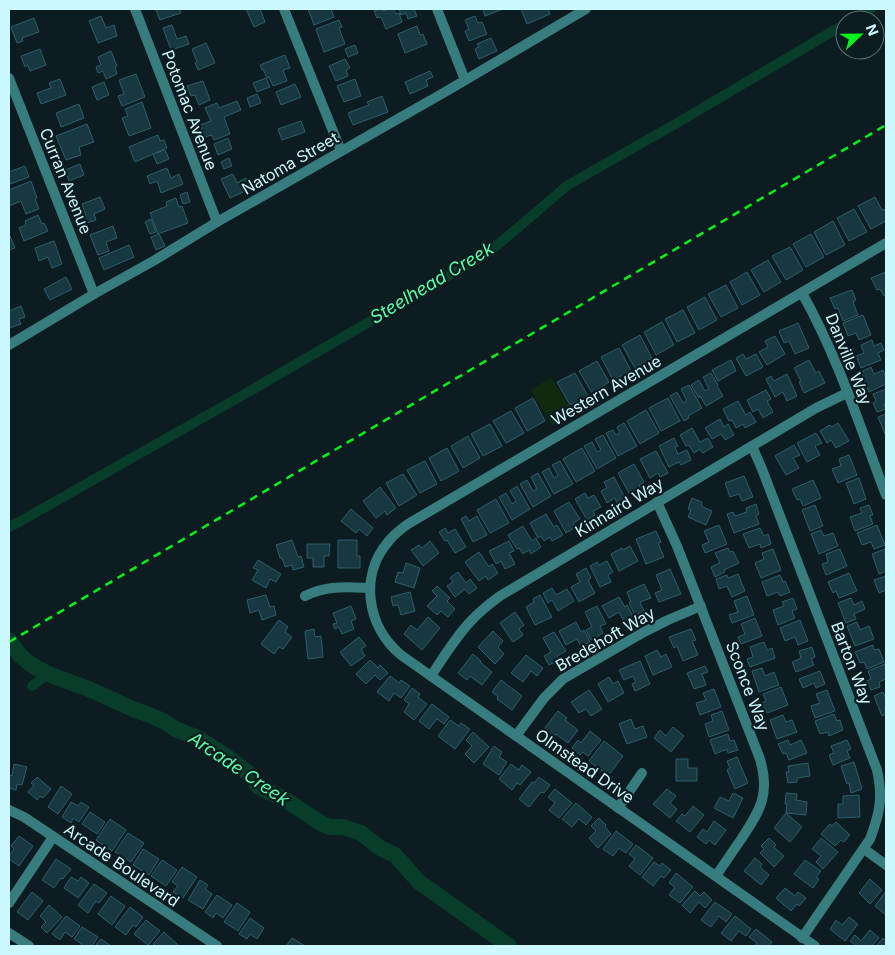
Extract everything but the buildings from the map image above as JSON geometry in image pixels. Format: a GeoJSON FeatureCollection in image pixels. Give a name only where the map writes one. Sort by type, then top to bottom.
{"type":"FeatureCollection","features":[{"type":"Feature","properties":{"kind":"street","name":"Potomac Avenue"},"geometry":{"type":"LineString","coordinates":[[135,9],[217,222]]}},
{"type":"Feature","properties":{"kind":"street"},"geometry":{"type":"LineString","coordinates":[[284,9],[341,151]]}},
{"type":"Feature","properties":{"kind":"street"},"geometry":{"type":"LineString","coordinates":[[437,9],[465,80]]}},
{"type":"Feature","properties":{"kind":"street","name":"Natoma Street"},"geometry":{"type":"LineString","coordinates":[[9,345],[217,222],[465,80],[574,12],[586,9]]}},
{"type":"Feature","properties":{"kind":"street","name":"Curran Avenue"},"geometry":{"type":"LineString","coordinates":[[9,78],[94,294]]}},
{"type":"Feature","properties":{"kind":"street","name":"Western Avenue"},"geometry":{"type":"LineString","coordinates":[[370,588],[372,573],[387,542],[408,524],[886,244]]}},
{"type":"Feature","properties":{"kind":"street","name":"Danville Way"},"geometry":{"type":"LineString","coordinates":[[802,293],[828,342],[886,495]]}},
{"type":"Feature","properties":{"kind":"street","name":"Kinnaird Way"},"geometry":{"type":"LineString","coordinates":[[431,676],[470,622],[500,596],[816,408],[847,393]]}},
{"type":"Feature","properties":{"kind":"street","name":"Barton Way"},"geometry":{"type":"LineString","coordinates":[[752,446],[880,782],[880,808],[870,838],[802,938]]}},
{"type":"Feature","properties":{"kind":"street","name":"Sconce Way"},"geometry":{"type":"LineString","coordinates":[[657,502],[678,546],[760,758],[764,779],[764,793],[757,814],[716,876]]}},
{"type":"Feature","properties":{"kind":"street"},"geometry":{"type":"LineString","coordinates":[[305,596],[318,590],[333,587],[370,588]]}},
{"type":"Feature","properties":{"kind":"street","name":"Olmstead Drive"},"geometry":{"type":"LineString","coordinates":[[370,588],[370,602],[379,628],[386,640],[401,655],[815,946]]}},
{"type":"Feature","properties":{"kind":"street","name":"Bredehoft Way"},"geometry":{"type":"LineString","coordinates":[[516,736],[544,698],[563,680],[644,632],[701,606]]}},
{"type":"Feature","properties":{"kind":"street"},"geometry":{"type":"LineString","coordinates":[[618,808],[642,772]]}},
{"type":"Feature","properties":{"kind":"street","name":"Arcade Boulevard"},"geometry":{"type":"LineString","coordinates":[[9,810],[24,817],[218,946]]}},
{"type":"Feature","properties":{"kind":"street"},"geometry":{"type":"LineString","coordinates":[[9,903],[53,837]]}},
{"type":"Feature","properties":{"kind":"street"},"geometry":{"type":"LineString","coordinates":[[864,849],[886,865]]}},
{"type":"Feature","properties":{"kind":"street"},"geometry":{"type":"LineString","coordinates":[[9,933],[29,946]]}},
{"type":"Feature","properties":{"kind":"green space"},"geometry":{"type":"Polygon","coordinates":[[[551,377],[573,413],[552,426],[531,390],[551,377]]]}},
{"type":"Feature","properties":{"kind":"waterway","name":"Steelhead Creek"},"geometry":{"type":"LineString","coordinates":[[9,527],[243,395],[488,253],[568,185],[835,30]]}},
{"type":"Feature","properties":{"kind":"waterway","name":"Arcade Creek"},"geometry":{"type":"LineString","coordinates":[[9,640],[19,654],[30,664],[48,674],[89,689],[198,738],[247,772],[259,787],[286,800],[322,824],[330,827],[343,827],[361,833],[380,848],[395,855],[419,882],[509,946]]}},
{"type":"Feature","properties":{"kind":"waterway"},"geometry":{"type":"LineString","coordinates":[[32,686],[48,674]]}},
{"type":"Feature","properties":{"kind":"railway"},"geometry":{"type":"LineString","coordinates":[[9,642],[886,125]]}}]}
